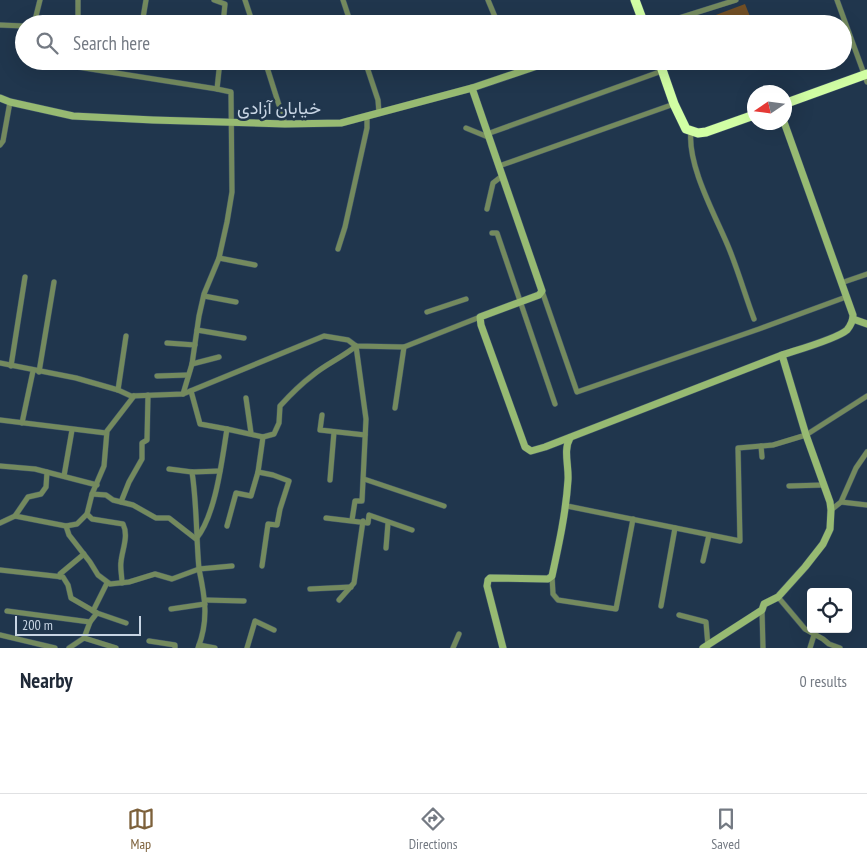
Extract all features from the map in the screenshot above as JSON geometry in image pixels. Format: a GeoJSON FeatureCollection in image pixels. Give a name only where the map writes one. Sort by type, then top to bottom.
{"type":"FeatureCollection","features":[{"type":"Feature","properties":{"kind":"highway"},"geometry":{"type":"LineString","coordinates":[[635,0],[641,15]]}},
{"type":"Feature","properties":{"kind":"highway"},"geometry":{"type":"LineString","coordinates":[[662,71],[674,104],[686,128],[691,131],[698,133],[706,132],[747,117]]}},
{"type":"Feature","properties":{"kind":"highway"},"geometry":{"type":"LineString","coordinates":[[792,101],[866,77]]}},
{"type":"Feature","properties":{"kind":"street"},"geometry":{"type":"LineString","coordinates":[[36,15],[40,0]]}},
{"type":"Feature","properties":{"kind":"street"},"geometry":{"type":"LineString","coordinates":[[78,0],[78,15]]}},
{"type":"Feature","properties":{"kind":"street"},"geometry":{"type":"LineString","coordinates":[[144,15],[146,0]]}},
{"type":"Feature","properties":{"kind":"street"},"geometry":{"type":"LineString","coordinates":[[214,0],[225,4],[224,15]]}},
{"type":"Feature","properties":{"kind":"street"},"geometry":{"type":"LineString","coordinates":[[246,0],[250,15]]}},
{"type":"Feature","properties":{"kind":"street"},"geometry":{"type":"LineString","coordinates":[[342,0],[348,15]]}},
{"type":"Feature","properties":{"kind":"street"},"geometry":{"type":"LineString","coordinates":[[488,0],[494,15]]}},
{"type":"Feature","properties":{"kind":"street"},"geometry":{"type":"LineString","coordinates":[[687,15],[733,0]]}},
{"type":"Feature","properties":{"kind":"street"},"geometry":{"type":"LineString","coordinates":[[837,0],[843,15]]}},
{"type":"Feature","properties":{"kind":"street"},"geometry":{"type":"LineString","coordinates":[[0,25],[15,26]]}},
{"type":"Feature","properties":{"kind":"street"},"geometry":{"type":"LineString","coordinates":[[852,40],[866,77]]}},
{"type":"Feature","properties":{"kind":"street"},"geometry":{"type":"LineString","coordinates":[[97,70],[231,92],[232,192],[224,238],[219,258],[204,296],[192,364],[183,394]]}},
{"type":"Feature","properties":{"kind":"street"},"geometry":{"type":"LineString","coordinates":[[217,89],[219,70]]}},
{"type":"Feature","properties":{"kind":"street"},"geometry":{"type":"LineString","coordinates":[[269,70],[286,124]]}},
{"type":"Feature","properties":{"kind":"street"},"geometry":{"type":"LineString","coordinates":[[368,70],[378,100],[379,113]]}},
{"type":"Feature","properties":{"kind":"street","name":"خیابان آزادی"},"geometry":{"type":"LineString","coordinates":[[0,98],[73,116],[286,124],[341,123],[472,88],[526,70]]}},
{"type":"Feature","properties":{"kind":"street"},"geometry":{"type":"LineString","coordinates":[[466,128],[488,135],[662,71]]}},
{"type":"Feature","properties":{"kind":"street"},"geometry":{"type":"LineString","coordinates":[[472,88],[577,392],[846,297]]}},
{"type":"Feature","properties":{"kind":"street"},"geometry":{"type":"LineString","coordinates":[[0,145],[3,142],[10,102]]}},
{"type":"Feature","properties":{"kind":"street"},"geometry":{"type":"LineString","coordinates":[[499,166],[674,104]]}},
{"type":"Feature","properties":{"kind":"street"},"geometry":{"type":"LineString","coordinates":[[338,250],[368,117]]}},
{"type":"Feature","properties":{"kind":"street"},"geometry":{"type":"LineString","coordinates":[[480,316],[481,325],[525,447],[530,451],[570,438],[845,332],[851,325],[853,315],[812,195],[787,130]]}},
{"type":"Feature","properties":{"kind":"street"},"geometry":{"type":"LineString","coordinates":[[691,131],[690,142],[694,165],[729,248],[754,319]]}},
{"type":"Feature","properties":{"kind":"street"},"geometry":{"type":"LineString","coordinates":[[487,210],[493,183],[502,176]]}},
{"type":"Feature","properties":{"kind":"street"},"geometry":{"type":"LineString","coordinates":[[492,233],[496,233],[555,404]]}},
{"type":"Feature","properties":{"kind":"street"},"geometry":{"type":"LineString","coordinates":[[219,258],[254,265]]}},
{"type":"Feature","properties":{"kind":"street"},"geometry":{"type":"LineString","coordinates":[[841,283],[867,274]]}},
{"type":"Feature","properties":{"kind":"street"},"geometry":{"type":"LineString","coordinates":[[11,366],[25,277]]}},
{"type":"Feature","properties":{"kind":"street"},"geometry":{"type":"LineString","coordinates":[[39,372],[54,282]]}},
{"type":"Feature","properties":{"kind":"street"},"geometry":{"type":"LineString","coordinates":[[0,363],[76,378],[134,396],[183,394],[324,336],[348,340],[356,346],[404,347],[480,316],[540,295],[542,291]]}},
{"type":"Feature","properties":{"kind":"street"},"geometry":{"type":"LineString","coordinates":[[204,296],[236,302]]}},
{"type":"Feature","properties":{"kind":"street"},"geometry":{"type":"LineString","coordinates":[[427,312],[466,299]]}},
{"type":"Feature","properties":{"kind":"street"},"geometry":{"type":"LineString","coordinates":[[853,319],[867,324]]}},
{"type":"Feature","properties":{"kind":"street"},"geometry":{"type":"LineString","coordinates":[[197,330],[244,338]]}},
{"type":"Feature","properties":{"kind":"street"},"geometry":{"type":"LineString","coordinates":[[118,390],[126,336]]}},
{"type":"Feature","properties":{"kind":"street"},"geometry":{"type":"LineString","coordinates":[[167,344],[195,344]]}},
{"type":"Feature","properties":{"kind":"street"},"geometry":{"type":"LineString","coordinates":[[352,520],[355,501],[362,501],[366,435],[366,419],[356,346]]}},
{"type":"Feature","properties":{"kind":"street"},"geometry":{"type":"LineString","coordinates":[[191,391],[200,424],[227,428],[263,437],[274,434],[279,423],[280,406],[290,395],[314,374],[356,346]]}},
{"type":"Feature","properties":{"kind":"street"},"geometry":{"type":"LineString","coordinates":[[395,408],[404,347]]}},
{"type":"Feature","properties":{"kind":"street"},"geometry":{"type":"LineString","coordinates":[[763,648],[762,610],[764,604],[778,597],[806,567],[824,544],[830,529],[831,510],[782,355]]}},
{"type":"Feature","properties":{"kind":"street"},"geometry":{"type":"LineString","coordinates":[[192,364],[219,357]]}},
{"type":"Feature","properties":{"kind":"street"},"geometry":{"type":"LineString","coordinates":[[22,423],[32,370]]}},
{"type":"Feature","properties":{"kind":"street"},"geometry":{"type":"LineString","coordinates":[[157,376],[188,375]]}},
{"type":"Feature","properties":{"kind":"street"},"geometry":{"type":"LineString","coordinates":[[121,502],[129,482],[142,459],[142,442],[147,440],[148,394]]}},
{"type":"Feature","properties":{"kind":"street"},"geometry":{"type":"LineString","coordinates":[[15,516],[66,526],[76,524],[87,514],[92,494],[104,466],[106,432],[134,396]]}},
{"type":"Feature","properties":{"kind":"street"},"geometry":{"type":"LineString","coordinates":[[567,506],[740,541],[738,448],[773,445],[806,435],[867,396]]}},
{"type":"Feature","properties":{"kind":"street"},"geometry":{"type":"LineString","coordinates":[[246,398],[251,433]]}},
{"type":"Feature","properties":{"kind":"street"},"geometry":{"type":"LineString","coordinates":[[322,415],[320,430],[366,435]]}},
{"type":"Feature","properties":{"kind":"street"},"geometry":{"type":"LineString","coordinates":[[0,420],[72,430],[106,432]]}},
{"type":"Feature","properties":{"kind":"street"},"geometry":{"type":"LineString","coordinates":[[196,539],[202,533],[211,509],[227,428]]}},
{"type":"Feature","properties":{"kind":"street"},"geometry":{"type":"LineString","coordinates":[[64,476],[72,430]]}},
{"type":"Feature","properties":{"kind":"street"},"geometry":{"type":"LineString","coordinates":[[330,480],[334,432]]}},
{"type":"Feature","properties":{"kind":"street"},"geometry":{"type":"LineString","coordinates":[[227,526],[236,493],[251,496],[258,472],[263,437]]}},
{"type":"Feature","properties":{"kind":"street"},"geometry":{"type":"LineString","coordinates":[[570,438],[566,446],[568,473],[567,506],[552,576],[552,594],[558,600],[616,609],[632,519]]}},
{"type":"Feature","properties":{"kind":"street"},"geometry":{"type":"LineString","coordinates":[[559,442],[566,446]]}},
{"type":"Feature","properties":{"kind":"street"},"geometry":{"type":"LineString","coordinates":[[761,446],[762,457]]}},
{"type":"Feature","properties":{"kind":"street"},"geometry":{"type":"LineString","coordinates":[[831,510],[841,502],[856,468],[867,452]]}},
{"type":"Feature","properties":{"kind":"street"},"geometry":{"type":"LineString","coordinates":[[0,466],[35,469],[97,485]]}},
{"type":"Feature","properties":{"kind":"street"},"geometry":{"type":"LineString","coordinates":[[169,469],[192,472],[220,471]]}},
{"type":"Feature","properties":{"kind":"street"},"geometry":{"type":"LineString","coordinates":[[0,523],[15,516],[28,497],[41,494],[46,486],[47,472]]}},
{"type":"Feature","properties":{"kind":"street"},"geometry":{"type":"LineString","coordinates":[[192,472],[196,495],[196,539],[205,602],[202,639],[199,647],[215,648]]}},
{"type":"Feature","properties":{"kind":"street"},"geometry":{"type":"LineString","coordinates":[[258,472],[273,474],[289,481],[277,525],[268,524],[262,566]]}},
{"type":"Feature","properties":{"kind":"street"},"geometry":{"type":"LineString","coordinates":[[364,479],[444,506]]}},
{"type":"Feature","properties":{"kind":"street"},"geometry":{"type":"LineString","coordinates":[[789,486],[823,486]]}},
{"type":"Feature","properties":{"kind":"street"},"geometry":{"type":"LineString","coordinates":[[92,494],[106,495],[113,500],[133,505],[156,518],[169,518],[196,539]]}},
{"type":"Feature","properties":{"kind":"street"},"geometry":{"type":"LineString","coordinates":[[841,502],[867,504]]}},
{"type":"Feature","properties":{"kind":"street"},"geometry":{"type":"LineString","coordinates":[[87,514],[92,519],[123,524],[125,528],[124,550],[121,561],[122,583]]}},
{"type":"Feature","properties":{"kind":"street"},"geometry":{"type":"LineString","coordinates":[[326,518],[368,523],[369,515],[412,530]]}},
{"type":"Feature","properties":{"kind":"street"},"geometry":{"type":"LineString","coordinates":[[338,600],[354,583],[363,522]]}},
{"type":"Feature","properties":{"kind":"street"},"geometry":{"type":"LineString","coordinates":[[386,548],[388,523]]}},
{"type":"Feature","properties":{"kind":"street"},"geometry":{"type":"LineString","coordinates":[[66,526],[68,536],[84,554],[98,575],[110,584],[122,583],[155,574],[172,579],[199,569],[232,566]]}},
{"type":"Feature","properties":{"kind":"street"},"geometry":{"type":"LineString","coordinates":[[661,606],[675,528]]}},
{"type":"Feature","properties":{"kind":"street"},"geometry":{"type":"LineString","coordinates":[[703,561],[709,535]]}},
{"type":"Feature","properties":{"kind":"street"},"geometry":{"type":"LineString","coordinates":[[60,577],[60,574],[84,554]]}},
{"type":"Feature","properties":{"kind":"street"},"geometry":{"type":"LineString","coordinates":[[0,570],[63,578],[68,585],[70,598],[95,612],[126,623]]}},
{"type":"Feature","properties":{"kind":"street"},"geometry":{"type":"LineString","coordinates":[[503,648],[487,586],[488,580],[490,578],[548,578],[552,576]]}},
{"type":"Feature","properties":{"kind":"street"},"geometry":{"type":"LineString","coordinates":[[70,648],[84,638],[107,583]]}},
{"type":"Feature","properties":{"kind":"street"},"geometry":{"type":"LineString","coordinates":[[310,589],[351,587]]}},
{"type":"Feature","properties":{"kind":"street"},"geometry":{"type":"LineString","coordinates":[[778,597],[805,629],[832,647],[840,648]]}},
{"type":"Feature","properties":{"kind":"street"},"geometry":{"type":"LineString","coordinates":[[171,609],[205,602],[244,601]]}},
{"type":"Feature","properties":{"kind":"street"},"geometry":{"type":"LineString","coordinates":[[705,647],[762,610]]}},
{"type":"Feature","properties":{"kind":"street"},"geometry":{"type":"LineString","coordinates":[[7,611],[90,622]]}},
{"type":"Feature","properties":{"kind":"street"},"geometry":{"type":"LineString","coordinates":[[679,615],[706,622],[705,647]]}},
{"type":"Feature","properties":{"kind":"street"},"geometry":{"type":"LineString","coordinates":[[247,648],[255,622],[274,630]]}},
{"type":"Feature","properties":{"kind":"street"},"geometry":{"type":"LineString","coordinates":[[453,648],[459,634]]}},
{"type":"Feature","properties":{"kind":"street"},"geometry":{"type":"LineString","coordinates":[[0,635],[56,648]]}},
{"type":"Feature","properties":{"kind":"street"},"geometry":{"type":"LineString","coordinates":[[810,648],[814,635]]}},
{"type":"Feature","properties":{"kind":"street"},"geometry":{"type":"LineString","coordinates":[[84,638],[116,648]]}},
{"type":"Feature","properties":{"kind":"street"},"geometry":{"type":"LineString","coordinates":[[149,641],[175,645],[175,648]]}},
{"type":"Feature","properties":{"kind":"shaded area"},"geometry":{"type":"Polygon","coordinates":[[[745,4],[749,15],[716,15],[745,4]]]}}]}
